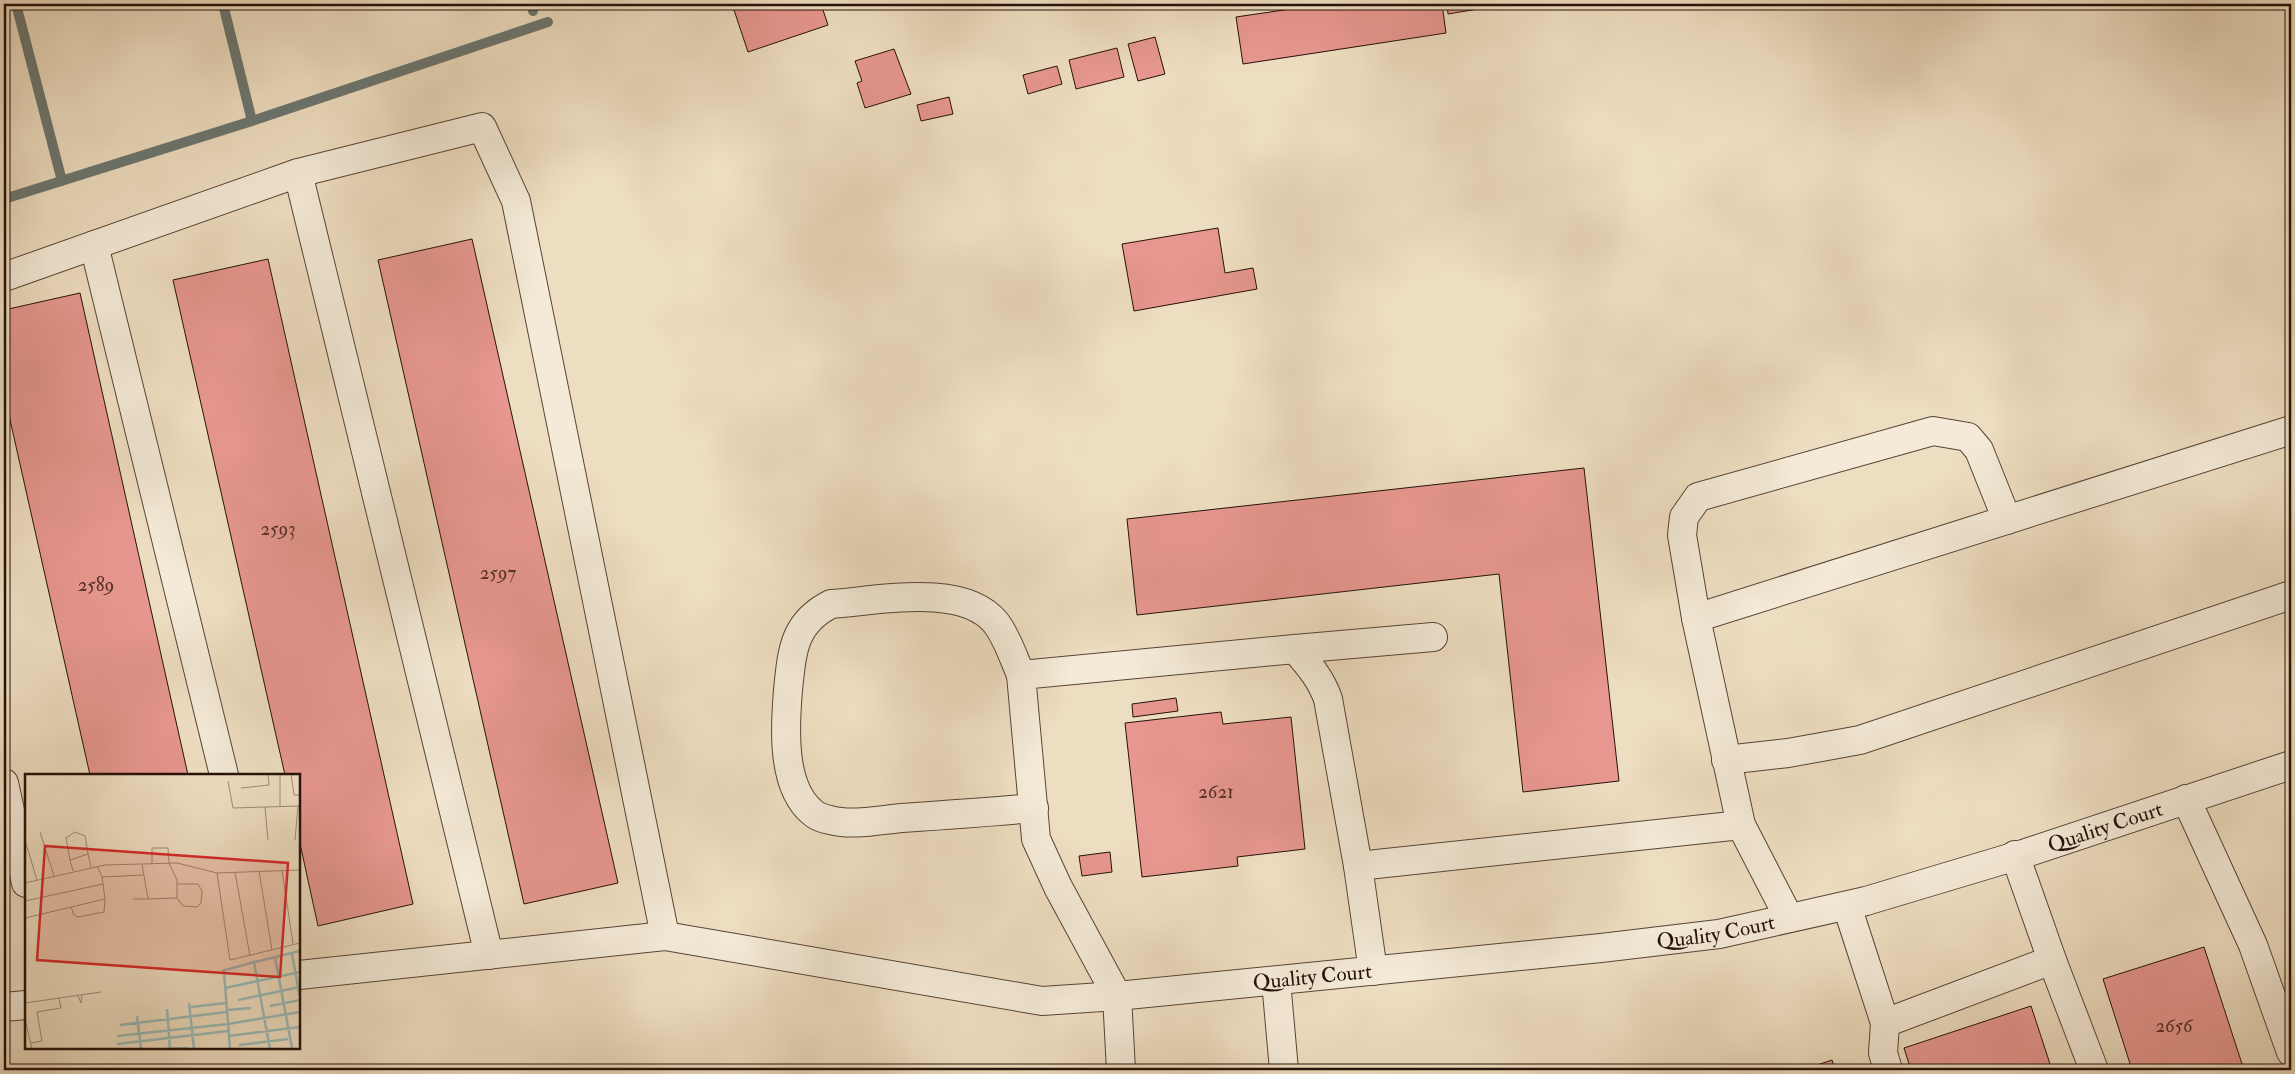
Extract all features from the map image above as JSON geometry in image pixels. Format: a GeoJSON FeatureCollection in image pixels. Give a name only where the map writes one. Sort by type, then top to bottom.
{"type":"FeatureCollection","features":[{"type":"Feature","properties":{"kind":"street"},"geometry":{"type":"LineString","coordinates":[[4,277],[298,174],[482,127],[516,201],[664,936]]}},
{"type":"Feature","properties":{"kind":"street"},"geometry":{"type":"LineString","coordinates":[[298,174],[489,955]]}},
{"type":"Feature","properties":{"kind":"street"},"geometry":{"type":"LineString","coordinates":[[94,245],[224,774]]}},
{"type":"Feature","properties":{"kind":"street"},"geometry":{"type":"LineString","coordinates":[[1696,618],[2291,430]]}},
{"type":"Feature","properties":{"kind":"street"},"geometry":{"type":"LineString","coordinates":[[1790,918],[1741,825],[1696,618],[1682,535],[1684,517],[1698,497],[1933,431],[1968,437],[1979,450],[2007,520]]}},
{"type":"Feature","properties":{"kind":"street"},"geometry":{"type":"LineString","coordinates":[[1726,760],[1788,753],[1860,740],[2291,595]]}},
{"type":"Feature","properties":{"kind":"street"},"geometry":{"type":"LineString","coordinates":[[1034,808],[860,822],[830,820],[813,813],[798,793],[786,755],[785,729],[794,644],[805,623],[816,612],[831,604],[933,597],[964,602],[987,614],[997,624],[1021,675],[1034,808],[1036,838],[1043,856],[1117,996],[1121,1070]]}},
{"type":"Feature","properties":{"kind":"street"},"geometry":{"type":"LineString","coordinates":[[1021,675],[1433,636]]}},
{"type":"Feature","properties":{"kind":"street"},"geometry":{"type":"LineString","coordinates":[[1295,649],[1323,684],[1328,699],[1358,866],[1373,971]]}},
{"type":"Feature","properties":{"kind":"street","name":"Quality Court"},"geometry":{"type":"LineString","coordinates":[[300,976],[664,936],[1042,1001],[1117,996],[1373,971],[1710,935],[1847,906],[2015,855],[2291,765]]}},
{"type":"Feature","properties":{"kind":"street"},"geometry":{"type":"LineString","coordinates":[[4,783],[25,878]]}},
{"type":"Feature","properties":{"kind":"street"},"geometry":{"type":"LineString","coordinates":[[2186,799],[2253,945],[2291,1052]]}},
{"type":"Feature","properties":{"kind":"street"},"geometry":{"type":"LineString","coordinates":[[1358,866],[1741,825]]}},
{"type":"Feature","properties":{"kind":"street"},"geometry":{"type":"LineString","coordinates":[[2015,855],[2094,1070]]}},
{"type":"Feature","properties":{"kind":"street"},"geometry":{"type":"LineString","coordinates":[[1847,906],[1885,1023],[1883,1053],[1888,1070]]}},
{"type":"Feature","properties":{"kind":"street"},"geometry":{"type":"LineString","coordinates":[[1885,1023],[2052,960]]}},
{"type":"Feature","properties":{"kind":"street"},"geometry":{"type":"LineString","coordinates":[[1276,981],[1284,1070]]}},
{"type":"Feature","properties":{"kind":"street"},"geometry":{"type":"LineString","coordinates":[[4,1007],[25,1004]]}},
{"type":"Feature","properties":{"kind":"building"},"geometry":{"type":"Polygon","coordinates":[[[732,4],[821,4],[828,25],[748,52],[732,4]]]}},
{"type":"Feature","properties":{"kind":"building"},"geometry":{"type":"Polygon","coordinates":[[[1325,4],[1442,4],[1446,33],[1243,64],[1236,17],[1325,4]]]}},
{"type":"Feature","properties":{"kind":"building"},"geometry":{"type":"Polygon","coordinates":[[[1447,4],[1477,4],[1478,9],[1448,14],[1447,4]]]}},
{"type":"Feature","properties":{"kind":"building"},"geometry":{"type":"Polygon","coordinates":[[[1155,37],[1165,74],[1138,81],[1128,44],[1155,37]]]}},
{"type":"Feature","properties":{"kind":"building"},"geometry":{"type":"Polygon","coordinates":[[[1117,48],[1124,77],[1076,89],[1069,60],[1117,48]]]}},
{"type":"Feature","properties":{"kind":"building"},"geometry":{"type":"Polygon","coordinates":[[[894,49],[911,94],[865,108],[857,83],[862,81],[855,61],[894,49]]]}},
{"type":"Feature","properties":{"kind":"building"},"geometry":{"type":"Polygon","coordinates":[[[1057,66],[1062,84],[1028,94],[1023,75],[1057,66]]]}},
{"type":"Feature","properties":{"kind":"building"},"geometry":{"type":"Polygon","coordinates":[[[949,97],[953,114],[921,121],[917,105],[949,97]]]}},
{"type":"Feature","properties":{"kind":"building"},"geometry":{"type":"Polygon","coordinates":[[[1218,228],[1225,273],[1253,268],[1257,289],[1134,311],[1122,244],[1218,228]]]}},
{"type":"Feature","properties":{"kind":"building"},"geometry":{"type":"Polygon","coordinates":[[[472,239],[618,883],[524,904],[378,260],[472,239]]]}},
{"type":"Feature","properties":{"kind":"building"},"geometry":{"type":"Polygon","coordinates":[[[268,259],[413,904],[318,926],[300,844],[300,774],[285,774],[173,280],[268,259]]]}},
{"type":"Feature","properties":{"kind":"building"},"geometry":{"type":"Polygon","coordinates":[[[80,293],[188,774],[90,774],[4,393],[4,310],[80,293]]]}},
{"type":"Feature","properties":{"kind":"building"},"geometry":{"type":"Polygon","coordinates":[[[1584,468],[1619,781],[1523,792],[1499,574],[1137,615],[1127,519],[1584,468]]]}},
{"type":"Feature","properties":{"kind":"building"},"geometry":{"type":"Polygon","coordinates":[[[1176,698],[1178,711],[1133,717],[1132,704],[1176,698]]]}},
{"type":"Feature","properties":{"kind":"building"},"geometry":{"type":"Polygon","coordinates":[[[1221,712],[1223,724],[1291,717],[1305,849],[1237,857],[1238,866],[1142,877],[1125,723],[1221,712]]]}},
{"type":"Feature","properties":{"kind":"building"},"geometry":{"type":"Polygon","coordinates":[[[1110,852],[1112,872],[1082,876],[1079,856],[1110,852]]]}},
{"type":"Feature","properties":{"kind":"building"},"geometry":{"type":"Polygon","coordinates":[[[2204,947],[2244,1070],[2132,1070],[2103,979],[2204,947]]]}},
{"type":"Feature","properties":{"kind":"building"},"geometry":{"type":"Polygon","coordinates":[[[2291,955],[2291,972],[2286,957],[2291,955]]]}},
{"type":"Feature","properties":{"kind":"building"},"geometry":{"type":"Polygon","coordinates":[[[2031,1006],[2052,1070],[1911,1070],[1904,1048],[2031,1006]]]}},
{"type":"Feature","properties":{"kind":"building"},"geometry":{"type":"Polygon","coordinates":[[[1832,1060],[1835,1070],[1802,1070],[1832,1060]]]}},
{"type":"Feature","properties":{"kind":"waterway"},"geometry":{"type":"LineString","coordinates":[[16,4],[62,181]]}},
{"type":"Feature","properties":{"kind":"waterway"},"geometry":{"type":"LineString","coordinates":[[223,4],[252,121],[548,22]]}},
{"type":"Feature","properties":{"kind":"waterway"},"geometry":{"type":"LineString","coordinates":[[532,4],[533,11]]}},
{"type":"Feature","properties":{"kind":"waterway"},"geometry":{"type":"LineString","coordinates":[[4,199],[252,121]]}}]}
